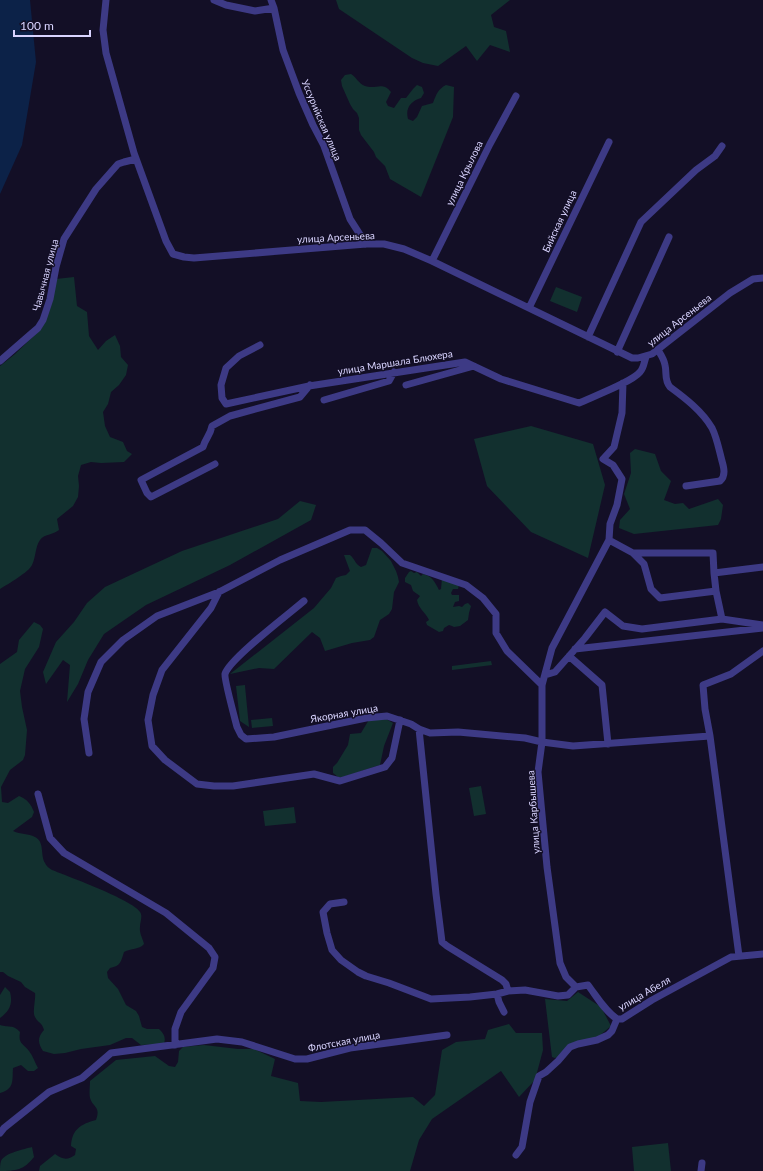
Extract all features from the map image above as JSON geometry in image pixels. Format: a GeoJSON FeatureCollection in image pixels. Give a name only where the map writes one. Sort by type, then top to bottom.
{"type":"FeatureCollection","features":[{"type":"Feature","properties":{"kind":"street","name":"улица Арсеньева"},"geometry":{"type":"LineString","coordinates":[[106,0],[103,30],[106,53],[136,159],[166,241],[173,254],[184,258],[194,258],[366,244],[384,244],[404,249],[432,261],[632,358],[646,357],[658,350],[730,293],[753,279],[763,278]]}},
{"type":"Feature","properties":{"kind":"street"},"geometry":{"type":"LineString","coordinates":[[214,0],[226,5],[255,11],[274,8]]}},
{"type":"Feature","properties":{"kind":"street","name":"Уссурийская улица"},"geometry":{"type":"LineString","coordinates":[[271,0],[284,50],[300,93],[313,125],[324,146],[350,219],[366,244]]}},
{"type":"Feature","properties":{"kind":"street","name":"улица Крылова"},"geometry":{"type":"LineString","coordinates":[[432,261],[490,144],[516,96]]}},
{"type":"Feature","properties":{"kind":"street","name":"Бийская улица"},"geometry":{"type":"LineString","coordinates":[[529,308],[609,142]]}},
{"type":"Feature","properties":{"kind":"street"},"geometry":{"type":"LineString","coordinates":[[588,337],[641,222],[696,170],[715,156],[722,146]]}},
{"type":"Feature","properties":{"kind":"street","name":"Чавычная улица"},"geometry":{"type":"LineString","coordinates":[[0,361],[38,328],[50,299],[56,267],[64,239],[96,189],[118,164],[136,159]]}},
{"type":"Feature","properties":{"kind":"street"},"geometry":{"type":"LineString","coordinates":[[617,352],[669,237]]}},
{"type":"Feature","properties":{"kind":"street","name":"улица Маршала Блюхера"},"geometry":{"type":"LineString","coordinates":[[260,345],[239,356],[226,368],[220,385],[222,398],[226,404],[310,385],[466,362],[501,379],[579,403],[623,383],[639,373],[646,357]]}},
{"type":"Feature","properties":{"kind":"street"},"geometry":{"type":"LineString","coordinates":[[658,350],[666,366],[667,384],[696,408],[705,418],[712,429],[723,465],[724,476],[722,480],[686,486]]}},
{"type":"Feature","properties":{"kind":"street"},"geometry":{"type":"LineString","coordinates":[[406,385],[474,366]]}},
{"type":"Feature","properties":{"kind":"street"},"geometry":{"type":"LineString","coordinates":[[324,400],[389,381],[394,372]]}},
{"type":"Feature","properties":{"kind":"street"},"geometry":{"type":"LineString","coordinates":[[623,383],[622,413],[614,447],[603,459],[613,465],[622,479],[617,505],[610,524],[609,540],[633,553],[644,564],[652,589],[660,598],[716,591]]}},
{"type":"Feature","properties":{"kind":"street"},"geometry":{"type":"LineString","coordinates":[[215,464],[151,496],[147,493],[141,480],[203,447],[205,439],[210,434],[212,426],[230,416],[300,397],[310,385]]}},
{"type":"Feature","properties":{"kind":"street"},"geometry":{"type":"LineString","coordinates":[[89,753],[84,719],[88,692],[101,662],[123,640],[157,616],[219,592],[280,560],[350,530],[365,530],[381,543],[402,564],[466,585],[483,598],[496,614],[496,633],[507,651],[542,685]]}},
{"type":"Feature","properties":{"kind":"street","name":"улица Карбышева"},"geometry":{"type":"LineString","coordinates":[[576,987],[566,977],[560,963],[547,867],[538,772],[542,742],[542,685],[552,648],[609,540]]}},
{"type":"Feature","properties":{"kind":"street"},"geometry":{"type":"LineString","coordinates":[[633,553],[713,553],[716,591],[722,619]]}},
{"type":"Feature","properties":{"kind":"street"},"geometry":{"type":"LineString","coordinates":[[714,573],[763,567]]}},
{"type":"Feature","properties":{"kind":"street"},"geometry":{"type":"LineString","coordinates":[[219,592],[211,608],[162,670],[153,695],[148,720],[152,746],[165,760],[196,784],[233,786],[314,774],[340,781],[385,767],[392,758],[400,720]]}},
{"type":"Feature","properties":{"kind":"street","name":"Якорная улица"},"geometry":{"type":"LineString","coordinates":[[304,601],[266,632],[230,665],[225,674],[237,727],[241,735],[246,739],[274,737],[366,718],[387,716],[412,724],[419,729],[430,733],[458,732],[525,738],[573,746],[710,736]]}},
{"type":"Feature","properties":{"kind":"street"},"geometry":{"type":"LineString","coordinates":[[545,675],[555,672],[570,656],[605,612],[623,626],[642,630],[722,619],[763,627]]}},
{"type":"Feature","properties":{"kind":"street"},"geometry":{"type":"LineString","coordinates":[[575,649],[763,627]]}},
{"type":"Feature","properties":{"kind":"street"},"geometry":{"type":"LineString","coordinates":[[739,956],[702,684],[731,674],[763,651]]}},
{"type":"Feature","properties":{"kind":"street"},"geometry":{"type":"LineString","coordinates":[[570,656],[602,685],[608,744]]}},
{"type":"Feature","properties":{"kind":"street"},"geometry":{"type":"LineString","coordinates":[[419,729],[442,942],[502,980],[506,984],[508,991]]}},
{"type":"Feature","properties":{"kind":"street"},"geometry":{"type":"LineString","coordinates":[[38,794],[50,838],[64,853],[166,913],[209,948],[215,958],[213,968],[181,1012],[175,1029],[175,1045]]}},
{"type":"Feature","properties":{"kind":"street"},"geometry":{"type":"LineString","coordinates":[[344,902],[330,904],[323,912],[332,950],[341,960],[366,976],[431,999],[470,997],[525,990],[558,996],[568,994],[576,987],[588,986],[612,1016],[617,1019]]}},
{"type":"Feature","properties":{"kind":"street","name":"улица Абеля"},"geometry":{"type":"LineString","coordinates":[[516,1155],[522,1147],[530,1102],[539,1076],[558,1062],[570,1047],[597,1040],[608,1035],[612,1031],[617,1019],[622,1019],[652,1000],[731,957],[763,954]]}},
{"type":"Feature","properties":{"kind":"street"},"geometry":{"type":"LineString","coordinates":[[497,994],[504,1012]]}},
{"type":"Feature","properties":{"kind":"street","name":"Флотская улица"},"geometry":{"type":"LineString","coordinates":[[0,1133],[49,1092],[82,1078],[111,1053],[217,1039],[247,1043],[295,1058],[307,1059],[350,1048],[447,1035]]}},
{"type":"Feature","properties":{"kind":"green space"},"geometry":{"type":"Polygon","coordinates":[[[336,0],[510,0],[491,15],[494,27],[506,31],[510,52],[490,45],[477,61],[466,46],[438,66],[423,63],[412,58],[339,9],[336,0]]]}},
{"type":"Feature","properties":{"kind":"green space"},"geometry":{"type":"Polygon","coordinates":[[[351,74],[365,86],[382,86],[388,89],[391,92],[386,102],[388,106],[394,108],[401,98],[406,98],[417,85],[422,87],[424,93],[421,98],[414,101],[408,108],[408,119],[413,121],[417,117],[422,106],[433,103],[441,88],[446,85],[454,87],[453,117],[421,197],[390,179],[385,166],[376,157],[361,135],[359,130],[359,118],[350,104],[341,80],[345,75],[351,74]]]}},
{"type":"Feature","properties":{"kind":"green space"},"geometry":{"type":"Polygon","coordinates":[[[74,277],[77,306],[87,312],[89,336],[98,350],[106,341],[115,335],[120,346],[121,357],[128,365],[126,375],[119,385],[111,392],[108,404],[103,412],[105,426],[110,437],[123,442],[127,451],[132,454],[124,462],[91,462],[81,465],[78,476],[78,497],[73,506],[57,519],[59,530],[40,540],[32,565],[27,571],[0,589],[0,366],[42,328],[56,279],[74,277]]]}},
{"type":"Feature","properties":{"kind":"green space"},"geometry":{"type":"Polygon","coordinates":[[[556,287],[582,297],[577,312],[550,301],[556,287]]]}},
{"type":"Feature","properties":{"kind":"green space"},"geometry":{"type":"Polygon","coordinates":[[[531,426],[593,444],[605,485],[588,558],[531,532],[487,486],[474,439],[531,426]]]}},
{"type":"Feature","properties":{"kind":"green space"},"geometry":{"type":"Polygon","coordinates":[[[635,449],[655,454],[661,471],[671,481],[664,500],[675,504],[683,503],[689,509],[718,499],[723,505],[721,519],[718,525],[634,534],[619,528],[620,520],[630,509],[624,494],[631,473],[630,453],[635,449]]]}},
{"type":"Feature","properties":{"kind":"green space"},"geometry":{"type":"Polygon","coordinates":[[[300,501],[316,505],[311,520],[230,565],[146,605],[104,634],[88,660],[78,684],[67,702],[70,665],[63,660],[46,684],[43,672],[56,642],[74,622],[87,603],[105,587],[182,551],[278,519],[300,501]]]}},
{"type":"Feature","properties":{"kind":"green space"},"geometry":{"type":"Polygon","coordinates":[[[372,548],[377,548],[382,551],[391,561],[399,582],[394,592],[392,609],[389,614],[380,620],[374,637],[370,640],[352,643],[325,651],[320,638],[312,632],[274,669],[259,668],[230,674],[314,608],[331,588],[336,578],[346,575],[350,571],[344,555],[350,555],[361,567],[366,565],[372,548]]]}},
{"type":"Feature","properties":{"kind":"green space"},"geometry":{"type":"Polygon","coordinates":[[[411,571],[414,573],[417,572],[421,576],[423,574],[429,576],[435,582],[439,590],[441,589],[442,578],[459,585],[458,589],[453,589],[451,593],[452,595],[459,595],[459,601],[455,602],[453,607],[462,607],[468,603],[471,606],[468,620],[460,626],[454,627],[449,625],[444,628],[443,631],[439,632],[427,625],[426,622],[429,620],[420,608],[417,600],[420,596],[413,591],[411,585],[405,582],[405,578],[411,571]]]}},
{"type":"Feature","properties":{"kind":"green space"},"geometry":{"type":"Polygon","coordinates":[[[34,622],[40,625],[43,629],[39,647],[25,669],[20,691],[27,730],[25,755],[23,760],[10,770],[1,787],[2,802],[8,803],[19,796],[30,804],[34,812],[32,817],[13,831],[38,839],[41,845],[44,860],[49,868],[113,895],[135,907],[140,912],[140,931],[144,944],[140,947],[124,952],[118,964],[110,968],[107,972],[108,978],[118,989],[126,1005],[136,1011],[142,1027],[147,1029],[159,1029],[162,1032],[165,1037],[164,1044],[141,1045],[132,1038],[126,1038],[110,1045],[65,1053],[54,1054],[43,1051],[39,1040],[44,1030],[34,1015],[35,993],[25,987],[21,982],[3,972],[0,972],[0,664],[17,652],[19,640],[34,622]]]}},
{"type":"Feature","properties":{"kind":"green space"},"geometry":{"type":"Polygon","coordinates":[[[491,661],[492,665],[452,670],[452,666],[491,661]]]}},
{"type":"Feature","properties":{"kind":"green space"},"geometry":{"type":"Polygon","coordinates":[[[245,685],[249,727],[240,721],[236,686],[245,685]]]}},
{"type":"Feature","properties":{"kind":"green space"},"geometry":{"type":"Polygon","coordinates":[[[272,718],[273,726],[252,728],[251,720],[272,718]]]}},
{"type":"Feature","properties":{"kind":"green space"},"geometry":{"type":"Polygon","coordinates":[[[370,719],[386,719],[393,723],[384,746],[380,765],[343,777],[338,777],[333,773],[333,767],[348,745],[350,734],[361,733],[370,719]]]}},
{"type":"Feature","properties":{"kind":"green space"},"geometry":{"type":"Polygon","coordinates":[[[481,786],[486,814],[474,816],[469,788],[481,786]]]}},
{"type":"Feature","properties":{"kind":"green space"},"geometry":{"type":"Polygon","coordinates":[[[294,807],[296,823],[265,826],[263,811],[294,807]]]}},
{"type":"Feature","properties":{"kind":"green space"},"geometry":{"type":"Polygon","coordinates":[[[5,987],[10,992],[11,1003],[6,1013],[0,1018],[0,995],[5,987]]]}},
{"type":"Feature","properties":{"kind":"green space"},"geometry":{"type":"Polygon","coordinates":[[[578,992],[601,1007],[611,1026],[598,1037],[555,1058],[552,1057],[545,999],[567,1001],[578,992]]]}},
{"type":"Feature","properties":{"kind":"green space"},"geometry":{"type":"Polygon","coordinates":[[[509,1024],[516,1033],[542,1033],[543,1050],[535,1080],[519,1097],[501,1071],[432,1119],[419,1140],[410,1171],[39,1171],[40,1166],[55,1154],[65,1159],[75,1155],[76,1149],[71,1146],[75,1131],[86,1123],[96,1120],[98,1112],[90,1098],[90,1081],[116,1060],[155,1056],[169,1066],[175,1067],[178,1062],[179,1051],[183,1047],[204,1045],[238,1049],[254,1049],[275,1059],[271,1076],[298,1083],[300,1101],[321,1102],[413,1097],[424,1106],[435,1095],[442,1050],[456,1042],[485,1039],[488,1030],[509,1024]]]}},
{"type":"Feature","properties":{"kind":"green space"},"geometry":{"type":"Polygon","coordinates":[[[0,1025],[13,1027],[20,1032],[20,1041],[27,1048],[38,1068],[34,1071],[28,1071],[21,1065],[13,1068],[12,1084],[8,1089],[0,1093],[0,1025]]]}},
{"type":"Feature","properties":{"kind":"green space"},"geometry":{"type":"Polygon","coordinates":[[[668,1143],[671,1171],[634,1171],[632,1147],[668,1143]]]}},
{"type":"Feature","properties":{"kind":"green space"},"geometry":{"type":"Polygon","coordinates":[[[32,1147],[34,1157],[27,1165],[11,1171],[0,1171],[0,1165],[3,1158],[15,1152],[32,1147]]]}},
{"type":"Feature","properties":{"kind":"water"},"geometry":{"type":"Polygon","coordinates":[[[0,0],[30,0],[36,62],[22,145],[0,194],[0,0]]]}}]}
